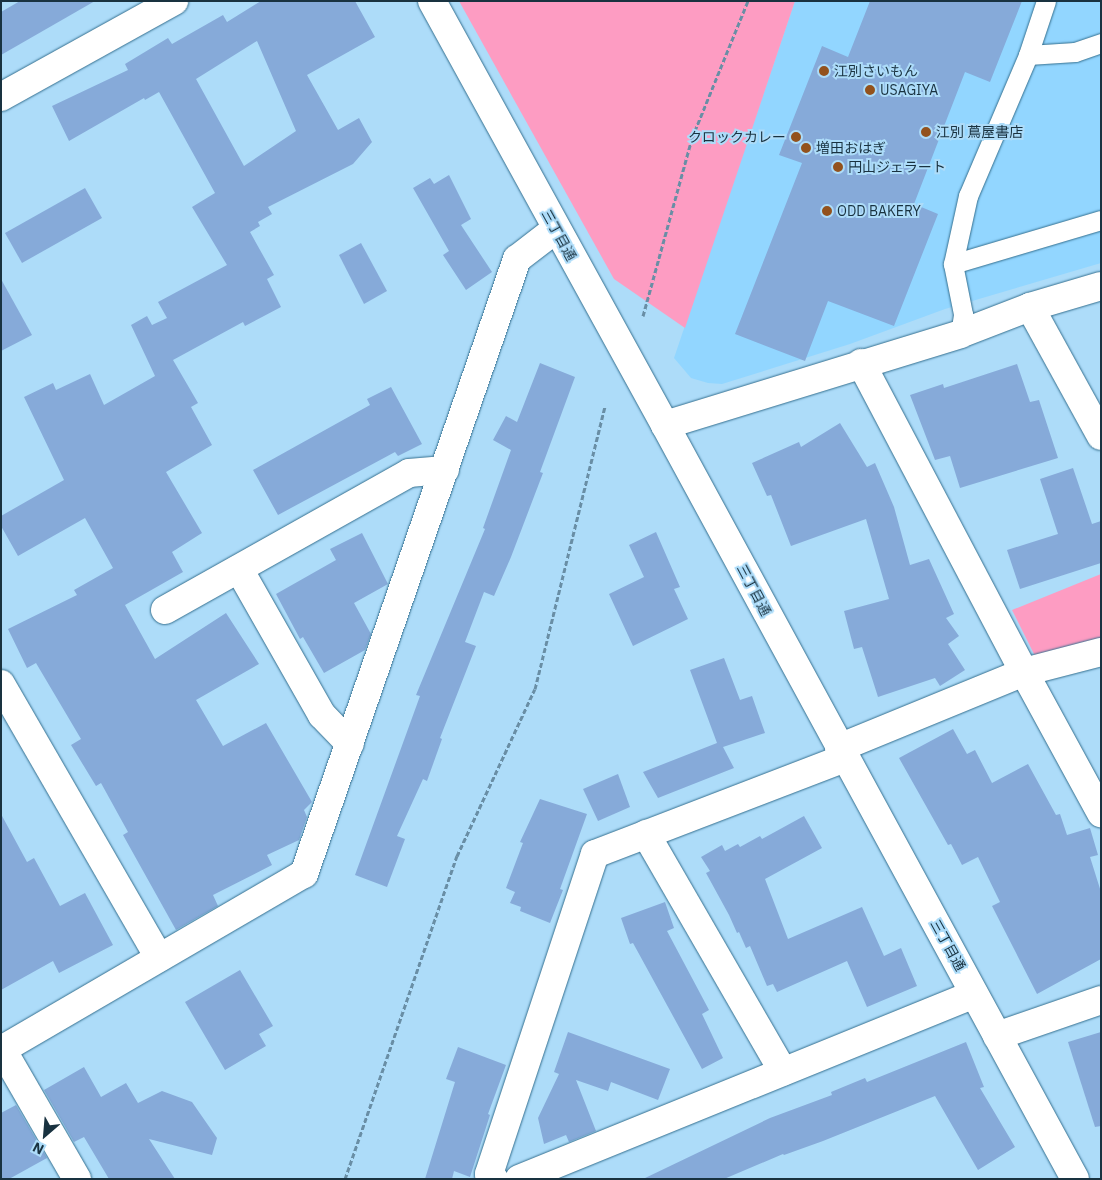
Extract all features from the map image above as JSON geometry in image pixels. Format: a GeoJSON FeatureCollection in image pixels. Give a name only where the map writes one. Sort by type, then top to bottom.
{"type":"FeatureCollection","features":[{"type":"Feature","properties":{"kind":"street"},"geometry":{"type":"LineString","coordinates":[[1,97],[174,1]]}},
{"type":"Feature","properties":{"kind":"street","name":"三丁目通"},"geometry":{"type":"LineString","coordinates":[[432,1],[556,229],[666,425],[842,753],[1075,1179]]}},
{"type":"Feature","properties":{"kind":"street"},"geometry":{"type":"LineString","coordinates":[[77,1179],[2,1049],[304,874],[517,259],[556,229]]}},
{"type":"Feature","properties":{"kind":"street"},"geometry":{"type":"LineString","coordinates":[[666,425],[861,363],[960,334],[1030,307],[1101,286]]}},
{"type":"Feature","properties":{"kind":"street"},"geometry":{"type":"LineString","coordinates":[[1030,307],[1101,436]]}},
{"type":"Feature","properties":{"kind":"street"},"geometry":{"type":"LineString","coordinates":[[861,363],[1024,672],[1101,813]]}},
{"type":"Feature","properties":{"kind":"street"},"geometry":{"type":"LineString","coordinates":[[165,610],[410,474],[444,470]]}},
{"type":"Feature","properties":{"kind":"street"},"geometry":{"type":"LineString","coordinates":[[239,569],[322,714],[350,744]]}},
{"type":"Feature","properties":{"kind":"street"},"geometry":{"type":"LineString","coordinates":[[494,1179],[489,1174],[595,854],[842,753],[1024,672],[1101,652]]}},
{"type":"Feature","properties":{"kind":"street"},"geometry":{"type":"LineString","coordinates":[[1,684],[159,958]]}},
{"type":"Feature","properties":{"kind":"street"},"geometry":{"type":"LineString","coordinates":[[646,834],[783,1071]]}},
{"type":"Feature","properties":{"kind":"street"},"geometry":{"type":"LineString","coordinates":[[519,1179],[974,994]]}},
{"type":"Feature","properties":{"kind":"street"},"geometry":{"type":"LineString","coordinates":[[997,1036],[1101,1000]]}},
{"type":"Feature","properties":{"kind":"lane"},"geometry":{"type":"LineString","coordinates":[[960,334],[963,314],[953,264],[968,196],[1028,55],[1046,1]]}},
{"type":"Feature","properties":{"kind":"lane"},"geometry":{"type":"LineString","coordinates":[[1028,55],[1075,52],[1101,43]]}},
{"type":"Feature","properties":{"kind":"lane"},"geometry":{"type":"LineString","coordinates":[[953,264],[1101,220]]}},
{"type":"Feature","properties":{"kind":"path"},"geometry":{"type":"LineString","coordinates":[[643,316],[692,138],[748,1]]}},
{"type":"Feature","properties":{"kind":"path"},"geometry":{"type":"LineString","coordinates":[[346,1179],[457,856],[535,688],[605,406]]}},
{"type":"Feature","properties":{"kind":"shaded area"},"geometry":{"type":"Polygon","coordinates":[[[459,1],[795,1],[685,328],[614,279],[459,1]]]}},
{"type":"Feature","properties":{"kind":"shaded area","name":"江別 蔦屋書店"},"geometry":{"type":"Polygon","coordinates":[[[795,1],[1101,1],[1101,263],[945,309],[850,344],[722,384],[708,383],[691,378],[674,358],[795,1]]]}},
{"type":"Feature","properties":{"kind":"shaded area"},"geometry":{"type":"Polygon","coordinates":[[[1101,574],[1101,640],[1036,658],[1012,610],[1101,574]]]}},
{"type":"Feature","properties":{"kind":"building"},"geometry":{"type":"Polygon","coordinates":[[[20,1],[95,1],[1,55],[1,12],[20,1]]]}},
{"type":"Feature","properties":{"kind":"building"},"geometry":{"type":"Polygon","coordinates":[[[261,1],[355,1],[375,37],[307,75],[338,130],[359,118],[372,142],[353,164],[268,207],[272,214],[258,222],[260,226],[250,232],[274,275],[267,279],[281,307],[245,326],[243,322],[173,360],[198,403],[191,407],[212,445],[166,472],[202,533],[172,552],[183,572],[125,605],[155,659],[226,613],[259,664],[196,700],[223,746],[266,723],[312,802],[304,810],[307,817],[299,840],[267,855],[272,865],[213,895],[218,906],[176,930],[123,835],[128,832],[101,783],[96,786],[71,745],[81,739],[36,663],[27,668],[8,629],[77,595],[74,590],[113,568],[85,518],[18,556],[1,526],[1,516],[64,480],[24,397],[53,383],[56,390],[90,374],[104,405],[155,376],[131,325],[147,316],[152,325],[167,318],[158,302],[227,265],[192,207],[215,193],[159,92],[145,100],[144,98],[69,141],[52,106],[128,70],[125,64],[168,38],[172,44],[223,15],[227,22],[261,1]],[[257,41],[196,79],[244,166],[296,131],[257,41]]]}},
{"type":"Feature","properties":{"kind":"building"},"geometry":{"type":"Polygon","coordinates":[[[870,1],[1022,1],[990,82],[965,72],[914,204],[938,214],[894,326],[828,301],[805,361],[735,334],[802,163],[779,155],[822,46],[848,57],[870,1]]]}},
{"type":"Feature","properties":{"kind":"building"},"geometry":{"type":"Polygon","coordinates":[[[449,175],[471,219],[461,225],[492,272],[466,290],[443,255],[449,251],[413,188],[430,178],[434,184],[449,175]]]}},
{"type":"Feature","properties":{"kind":"building"},"geometry":{"type":"Polygon","coordinates":[[[85,188],[102,218],[22,263],[5,233],[85,188]]]}},
{"type":"Feature","properties":{"kind":"building"},"geometry":{"type":"Polygon","coordinates":[[[361,243],[387,291],[364,304],[339,255],[361,243]]]}},
{"type":"Feature","properties":{"kind":"building"},"geometry":{"type":"Polygon","coordinates":[[[1,279],[32,335],[1,351],[1,279]]]}},
{"type":"Feature","properties":{"kind":"building"},"geometry":{"type":"Polygon","coordinates":[[[540,363],[575,377],[540,472],[543,473],[511,557],[494,596],[484,592],[465,642],[476,646],[440,738],[442,739],[427,781],[423,779],[397,836],[405,839],[387,887],[355,875],[420,696],[416,695],[485,529],[483,528],[511,450],[493,440],[506,416],[517,422],[540,363]]]}},
{"type":"Feature","properties":{"kind":"building"},"geometry":{"type":"Polygon","coordinates":[[[1017,364],[1030,402],[1039,400],[1058,458],[960,488],[950,456],[935,460],[910,395],[943,384],[944,388],[1017,364]]]}},
{"type":"Feature","properties":{"kind":"building"},"geometry":{"type":"Polygon","coordinates":[[[391,387],[422,444],[398,456],[395,452],[278,515],[253,470],[370,405],[367,399],[391,387]]]}},
{"type":"Feature","properties":{"kind":"building"},"geometry":{"type":"Polygon","coordinates":[[[840,423],[867,467],[875,463],[894,507],[910,565],[929,559],[954,614],[946,618],[959,636],[948,644],[965,670],[940,686],[935,678],[878,697],[862,647],[854,649],[844,611],[889,599],[866,519],[791,546],[771,495],[767,496],[752,463],[799,442],[801,447],[840,423]]]}},
{"type":"Feature","properties":{"kind":"building"},"geometry":{"type":"Polygon","coordinates":[[[1073,468],[1092,524],[1101,521],[1101,563],[1020,589],[1007,550],[1058,534],[1040,479],[1073,468]]]}},
{"type":"Feature","properties":{"kind":"building"},"geometry":{"type":"Polygon","coordinates":[[[656,532],[680,587],[674,589],[688,619],[633,646],[609,594],[644,577],[629,545],[656,532]]]}},
{"type":"Feature","properties":{"kind":"building"},"geometry":{"type":"Polygon","coordinates":[[[362,533],[388,584],[354,603],[371,634],[365,650],[324,673],[303,637],[300,639],[276,594],[336,560],[330,549],[362,533]]]}},
{"type":"Feature","properties":{"kind":"building"},"geometry":{"type":"Polygon","coordinates":[[[724,658],[740,700],[752,696],[765,733],[723,747],[734,768],[658,798],[643,772],[717,743],[690,670],[724,658]]]}},
{"type":"Feature","properties":{"kind":"building"},"geometry":{"type":"Polygon","coordinates":[[[953,729],[967,754],[975,750],[992,783],[1028,764],[1056,815],[1060,814],[1067,835],[1090,828],[1098,855],[1090,857],[1101,892],[1101,959],[1037,994],[992,906],[1000,902],[978,857],[962,865],[951,844],[948,845],[899,758],[953,729]]]}},
{"type":"Feature","properties":{"kind":"building"},"geometry":{"type":"Polygon","coordinates":[[[618,774],[630,807],[598,821],[583,789],[618,774]]]}},
{"type":"Feature","properties":{"kind":"building"},"geometry":{"type":"Polygon","coordinates":[[[540,799],[587,814],[560,889],[563,890],[550,923],[520,911],[521,907],[510,903],[515,892],[506,888],[523,843],[520,842],[540,799]]]}},
{"type":"Feature","properties":{"kind":"building"},"geometry":{"type":"Polygon","coordinates":[[[1,814],[27,862],[34,858],[60,906],[85,893],[113,945],[59,973],[53,961],[1,990],[1,814]]]}},
{"type":"Feature","properties":{"kind":"building"},"geometry":{"type":"Polygon","coordinates":[[[804,816],[822,848],[765,879],[788,939],[862,907],[884,956],[901,948],[917,986],[867,1007],[847,961],[777,992],[773,984],[767,986],[750,946],[746,948],[739,932],[737,933],[706,873],[710,871],[701,857],[722,845],[725,851],[738,844],[740,847],[760,836],[762,839],[804,816]]]}},
{"type":"Feature","properties":{"kind":"building"},"geometry":{"type":"Polygon","coordinates":[[[665,902],[674,928],[667,931],[709,1010],[702,1014],[723,1058],[702,1069],[633,943],[630,944],[621,918],[665,902]]]}},
{"type":"Feature","properties":{"kind":"building"},"geometry":{"type":"Polygon","coordinates":[[[240,970],[273,1026],[259,1034],[266,1046],[225,1070],[185,1002],[240,970]]]}},
{"type":"Feature","properties":{"kind":"building"},"geometry":{"type":"Polygon","coordinates":[[[568,1032],[670,1069],[658,1100],[611,1082],[608,1091],[576,1080],[596,1131],[569,1142],[566,1135],[544,1144],[538,1118],[559,1074],[554,1072],[568,1032]]]}},
{"type":"Feature","properties":{"kind":"building"},"geometry":{"type":"Polygon","coordinates":[[[1101,1032],[1101,1126],[1095,1127],[1068,1042],[1101,1032]]]}},
{"type":"Feature","properties":{"kind":"building"},"geometry":{"type":"Polygon","coordinates":[[[966,1042],[984,1087],[980,1088],[1015,1147],[978,1170],[935,1096],[823,1141],[783,1154],[724,1179],[643,1179],[770,1118],[832,1095],[831,1092],[865,1078],[867,1082],[966,1042]]]}},
{"type":"Feature","properties":{"kind":"building"},"geometry":{"type":"Polygon","coordinates":[[[458,1047],[506,1065],[488,1114],[490,1115],[470,1177],[454,1171],[452,1179],[425,1179],[455,1082],[446,1079],[458,1047]]]}},
{"type":"Feature","properties":{"kind":"building"},"geometry":{"type":"Polygon","coordinates":[[[84,1067],[101,1097],[126,1083],[138,1103],[162,1091],[192,1102],[217,1138],[212,1155],[149,1139],[175,1179],[109,1179],[84,1137],[74,1142],[44,1090],[84,1067]]]}},
{"type":"Feature","properties":{"kind":"building"},"geometry":{"type":"Polygon","coordinates":[[[16,1105],[47,1158],[9,1179],[1,1179],[1,1113],[16,1105]]]}},
{"type":"Feature","properties":{"kind":"place","name":"江別さいもん"},"geometry":{"type":"Point","coordinates":[824,71]}},
{"type":"Feature","properties":{"kind":"place","name":"USAGIYA"},"geometry":{"type":"Point","coordinates":[870,90]}},
{"type":"Feature","properties":{"kind":"place","name":"江別 蔦屋書店"},"geometry":{"type":"Point","coordinates":[926,132]}},
{"type":"Feature","properties":{"kind":"place","name":"クロックカレー"},"geometry":{"type":"Point","coordinates":[796,137]}},
{"type":"Feature","properties":{"kind":"place","name":"増田おはぎ"},"geometry":{"type":"Point","coordinates":[806,148]}},
{"type":"Feature","properties":{"kind":"place","name":"円山ジェラート"},"geometry":{"type":"Point","coordinates":[838,167]}},
{"type":"Feature","properties":{"kind":"place","name":"ODD BAKERY"},"geometry":{"type":"Point","coordinates":[827,211]}}]}
